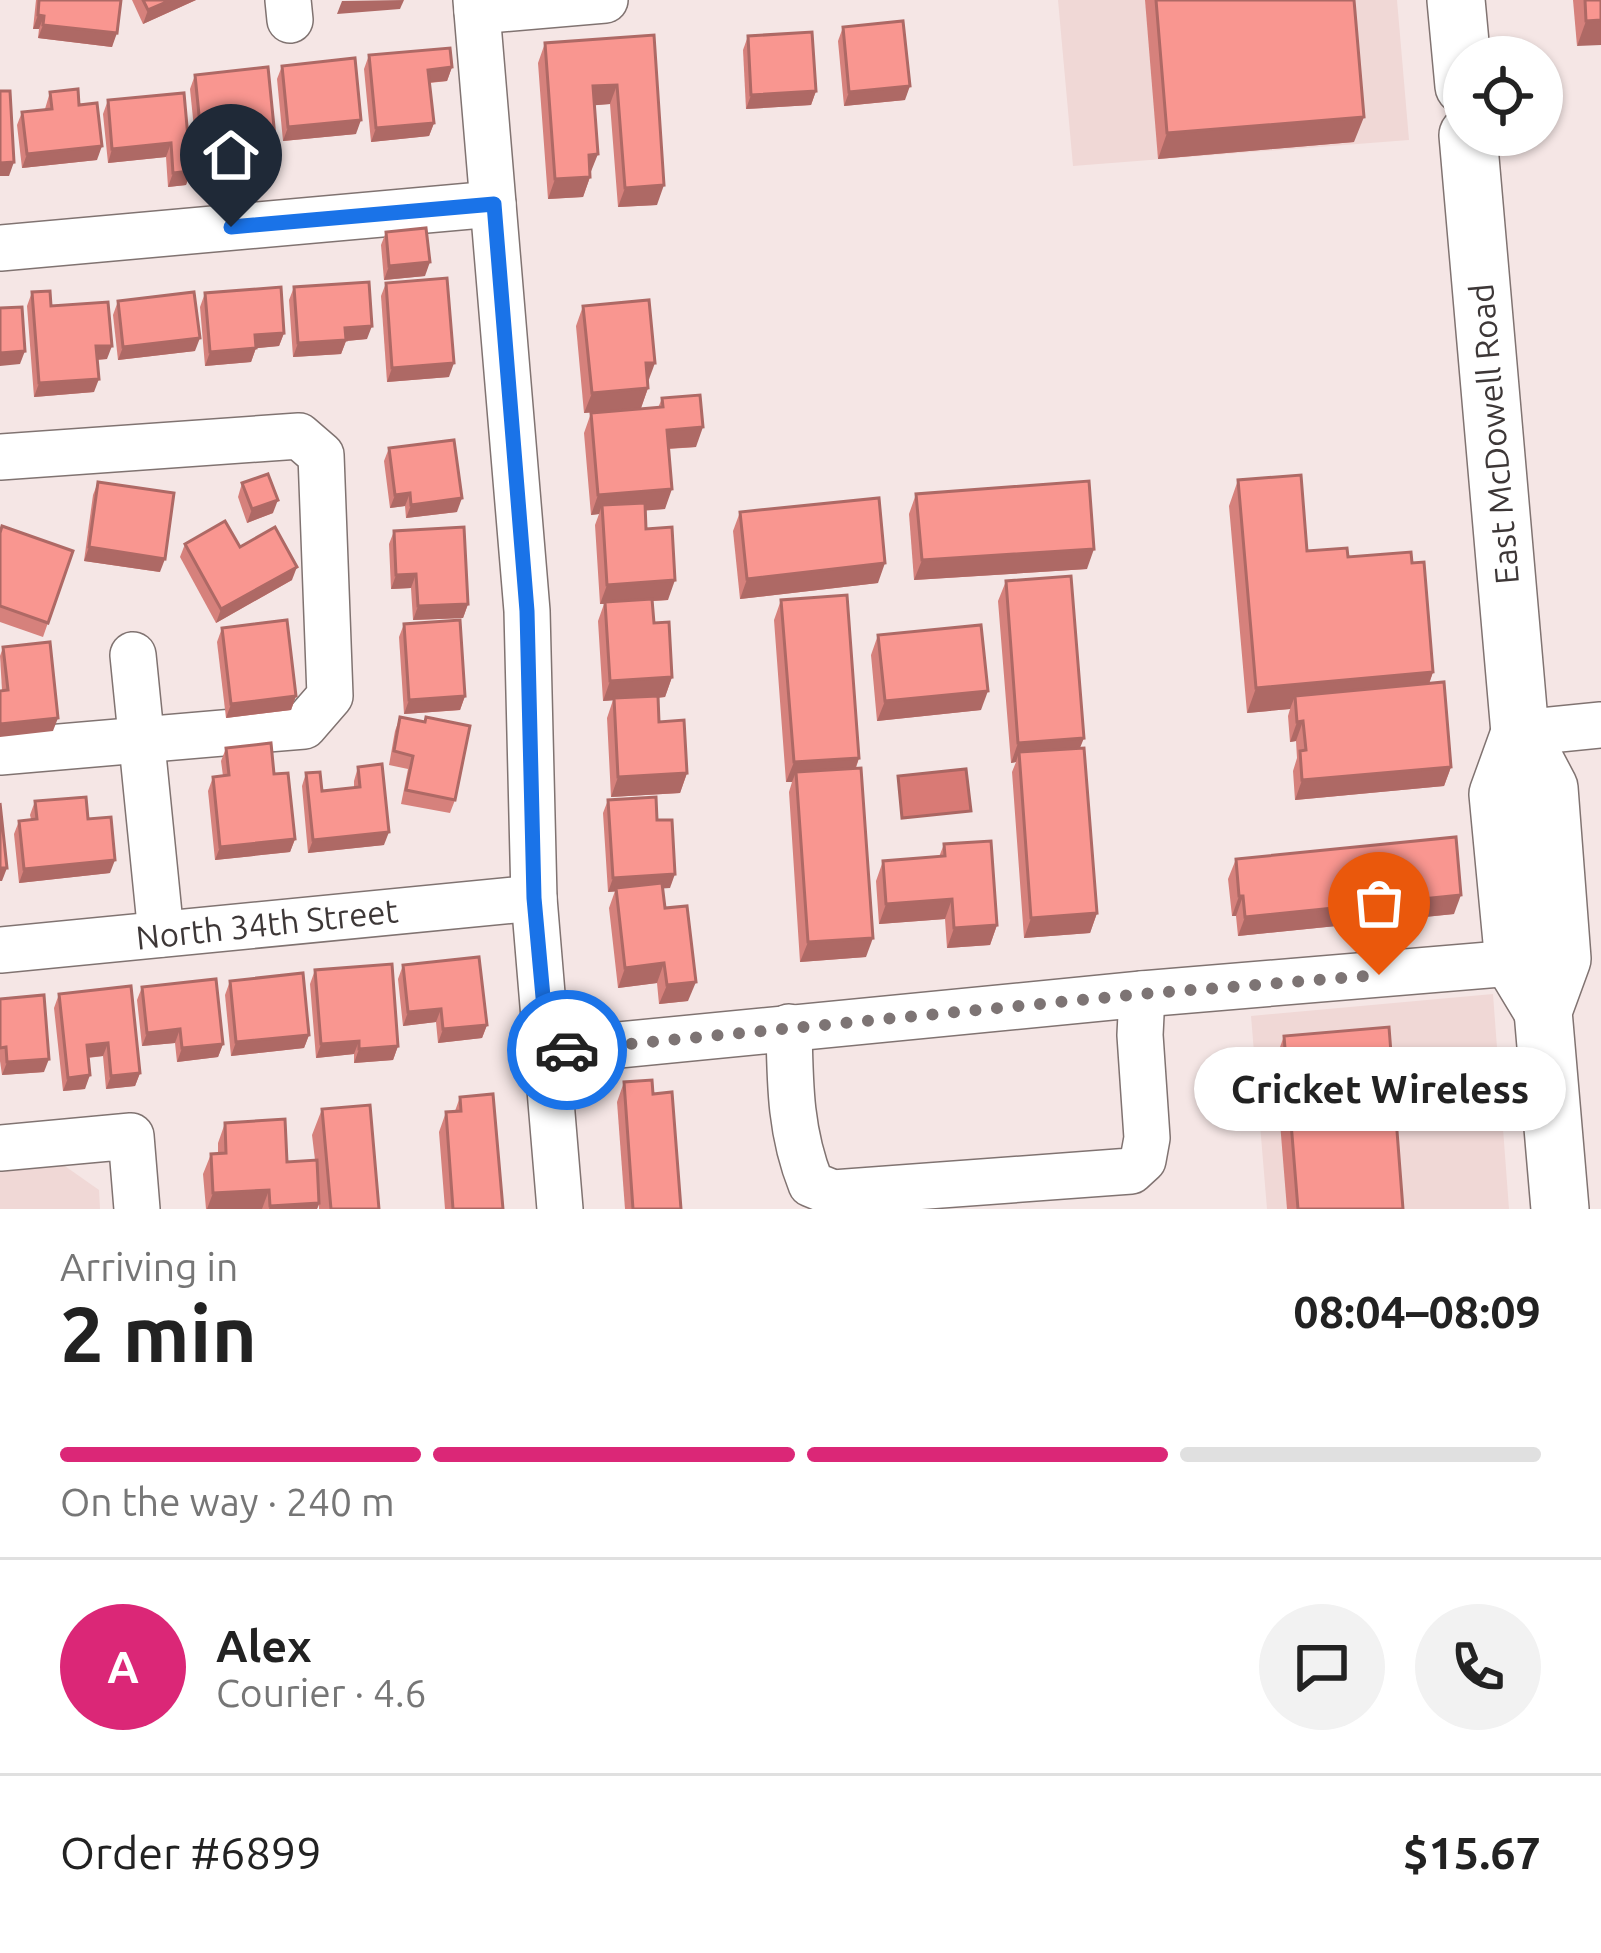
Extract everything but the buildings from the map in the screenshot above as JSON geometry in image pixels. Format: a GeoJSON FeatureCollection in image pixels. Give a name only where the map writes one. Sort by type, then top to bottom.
{"type":"FeatureCollection","features":[{"type":"Feature","properties":{"kind":"main road"},"geometry":{"type":"LineString","coordinates":[[1456,0],[1459,36]]}},
{"type":"Feature","properties":{"kind":"main road","name":"East McDowell Road"},"geometry":{"type":"LineString","coordinates":[[1470,156],[1520,733],[1498,794],[1540,978],[1560,1209]]}},
{"type":"Feature","properties":{"kind":"street"},"geometry":{"type":"LineString","coordinates":[[560,1209],[534,898],[527,611],[476,6],[604,0]]}},
{"type":"Feature","properties":{"kind":"street"},"geometry":{"type":"LineString","coordinates":[[0,248],[494,204]]}},
{"type":"Feature","properties":{"kind":"street"},"geometry":{"type":"LineString","coordinates":[[0,457],[299,436],[321,455],[330,696],[304,726],[0,752]]}},
{"type":"Feature","properties":{"kind":"street"},"geometry":{"type":"LineString","coordinates":[[133,656],[161,934]]}},
{"type":"Feature","properties":{"kind":"street"},"geometry":{"type":"LineString","coordinates":[[1520,733],[1601,725]]}},
{"type":"Feature","properties":{"kind":"street","name":"North 34th Street"},"geometry":{"type":"LineString","coordinates":[[0,950],[534,898]]}},
{"type":"Feature","properties":{"kind":"street"},"geometry":{"type":"LineString","coordinates":[[548,1052],[1142,994],[1540,978]]}},
{"type":"Feature","properties":{"kind":"street"},"geometry":{"type":"LineString","coordinates":[[789,1027],[798,1151],[812,1184],[833,1193],[1131,1171],[1143,1160],[1147,1138],[1142,994]]}},
{"type":"Feature","properties":{"kind":"street"},"geometry":{"type":"LineString","coordinates":[[0,1148],[131,1136],[136,1209]]}},
{"type":"Feature","properties":{"kind":"shaded area"},"geometry":{"type":"Polygon","coordinates":[[[1058,0],[1397,0],[1409,140],[1073,166],[1058,0]]]}},
{"type":"Feature","properties":{"kind":"shaded area"},"geometry":{"type":"Polygon","coordinates":[[[966,769],[971,811],[902,818],[898,776],[966,769]]]}},
{"type":"Feature","properties":{"kind":"shaded area"},"geometry":{"type":"Polygon","coordinates":[[[1493,994],[1509,1209],[1267,1209],[1251,1016],[1493,994]]]}},
{"type":"Feature","properties":{"kind":"shaded area"},"geometry":{"type":"Polygon","coordinates":[[[52,1157],[99,1190],[100,1209],[0,1209],[0,1163],[52,1157]]]}},
{"type":"Feature","properties":{"kind":"way so far"},"geometry":{"type":"LineString","coordinates":[[567,1050],[1379,975]]}},
{"type":"Feature","properties":{"kind":"place","name":"Cricket Wireless"},"geometry":{"type":"Point","coordinates":[1379,975]}},
{"type":"Feature","properties":{"kind":"route"},"geometry":{"type":"LineString","coordinates":[[231,227],[494,204],[527,611],[534,898],[548,1052],[567,1050]]}}]}
